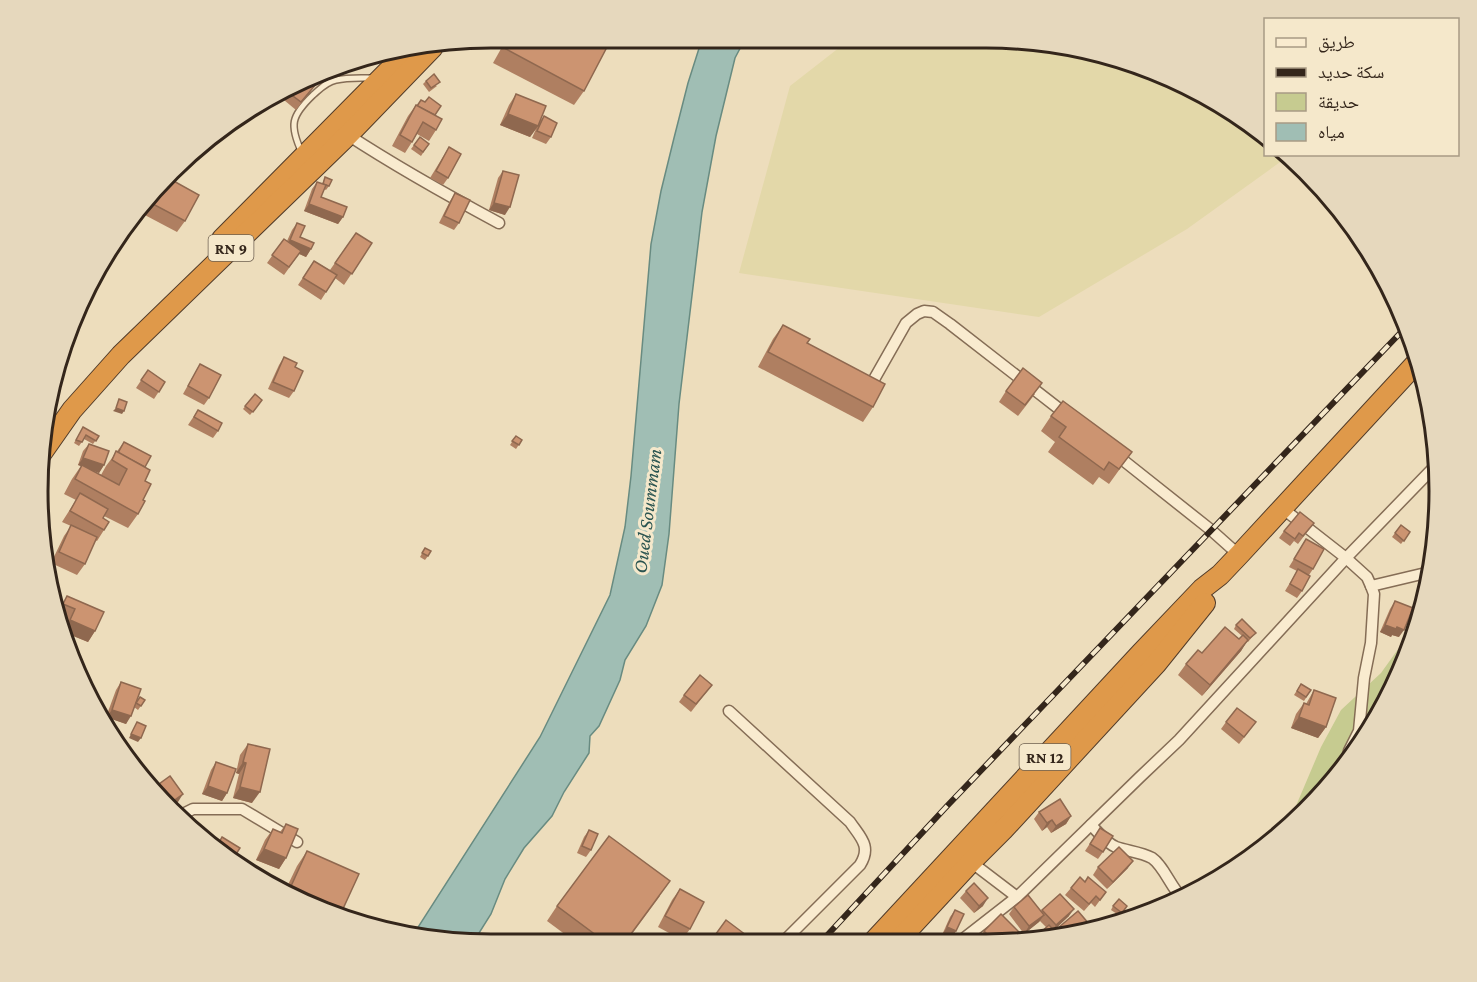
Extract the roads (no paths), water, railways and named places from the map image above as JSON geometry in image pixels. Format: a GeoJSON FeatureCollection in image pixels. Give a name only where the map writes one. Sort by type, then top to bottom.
{"type":"FeatureCollection","features":[{"type":"Feature","properties":{"kind":"highway","name":"RN 9"},"geometry":{"type":"LineString","coordinates":[[51,439],[72,410],[121,355],[348,135],[427,53]]}},
{"type":"Feature","properties":{"kind":"highway","name":"RN 9"},"geometry":{"type":"LineString","coordinates":[[56,410],[105,356],[401,58]]}},
{"type":"Feature","properties":{"kind":"highway","name":"RN 12"},"geometry":{"type":"LineString","coordinates":[[880,934],[1149,644],[1202,589],[1220,575],[1411,368]]}},
{"type":"Feature","properties":{"kind":"highway","name":"RN 12"},"geometry":{"type":"LineString","coordinates":[[905,934],[1156,664],[1210,597],[1220,575]]}},
{"type":"Feature","properties":{"kind":"street"},"geometry":{"type":"LineString","coordinates":[[348,135],[426,183],[499,223]]}},
{"type":"Feature","properties":{"kind":"street"},"geometry":{"type":"LineString","coordinates":[[868,390],[906,323],[924,311],[933,312],[1074,421]]}},
{"type":"Feature","properties":{"kind":"street"},"geometry":{"type":"LineString","coordinates":[[1102,443],[1239,555]]}},
{"type":"Feature","properties":{"kind":"street"},"geometry":{"type":"LineString","coordinates":[[970,934],[1017,897],[1187,732],[1346,558],[1428,472]]}},
{"type":"Feature","properties":{"kind":"street"},"geometry":{"type":"LineString","coordinates":[[1282,508],[1367,577],[1374,594],[1371,643],[1364,678],[1359,729]]}},
{"type":"Feature","properties":{"kind":"street"},"geometry":{"type":"LineString","coordinates":[[1371,586],[1420,574]]}},
{"type":"Feature","properties":{"kind":"street"},"geometry":{"type":"LineString","coordinates":[[729,711],[850,822],[865,847],[864,859],[860,864],[791,934]]}},
{"type":"Feature","properties":{"kind":"street"},"geometry":{"type":"LineString","coordinates":[[187,813],[193,809],[242,809],[297,842]]}},
{"type":"Feature","properties":{"kind":"street"},"geometry":{"type":"LineString","coordinates":[[1091,825],[1116,847],[1147,856],[1156,862],[1175,891]]}},
{"type":"Feature","properties":{"kind":"street"},"geometry":{"type":"LineString","coordinates":[[971,862],[1017,897]]}},
{"type":"Feature","properties":{"kind":"lane"},"geometry":{"type":"LineString","coordinates":[[304,155],[296,140],[294,120],[297,112],[307,101],[325,84],[335,80],[381,78]]}},
{"type":"Feature","properties":{"kind":"water","name":"Oued Soummam"},"geometry":{"type":"Polygon","coordinates":[[[699,48],[740,48],[735,58],[716,136],[702,212],[679,404],[669,534],[662,585],[646,626],[625,660],[620,680],[599,726],[590,736],[589,753],[564,792],[552,816],[524,848],[505,879],[491,914],[479,934],[418,927],[540,737],[610,595],[625,527],[631,476],[651,244],[661,191],[699,48]]]}},
{"type":"Feature","properties":{"kind":"railway"},"geometry":{"type":"LineString","coordinates":[[828,934],[948,805],[1400,334]]}}]}
